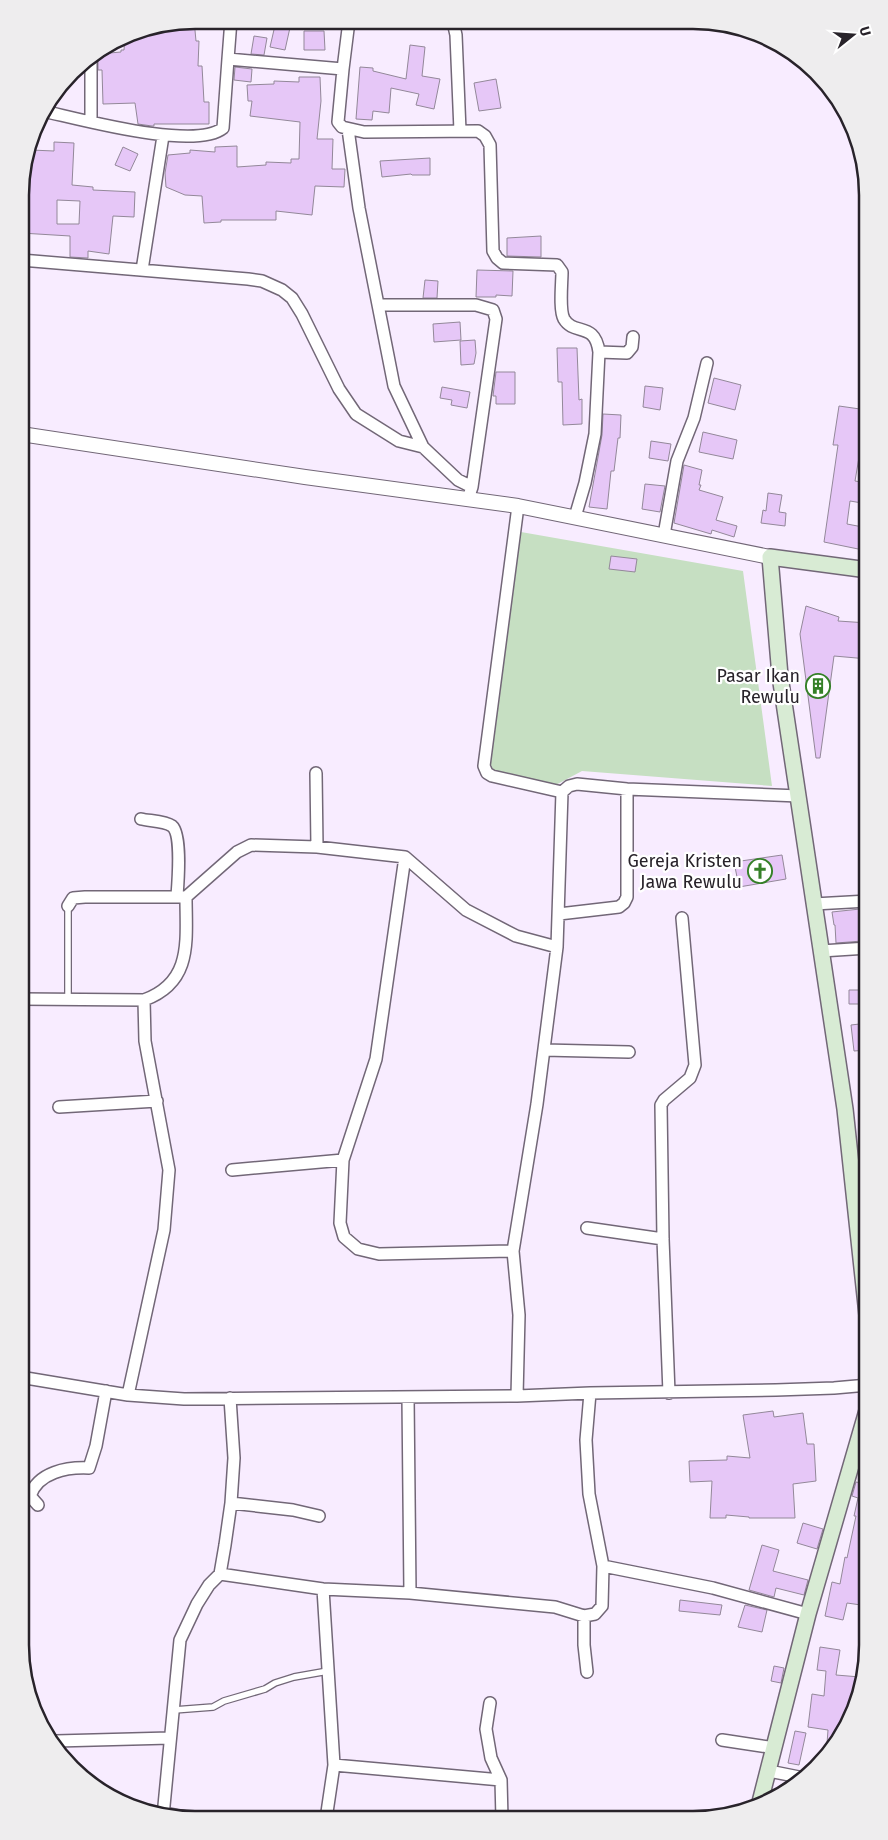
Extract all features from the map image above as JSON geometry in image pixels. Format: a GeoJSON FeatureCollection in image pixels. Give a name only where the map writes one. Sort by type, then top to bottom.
{"type":"FeatureCollection","features":[{"type":"Feature","properties":{"kind":"main road"},"geometry":{"type":"LineString","coordinates":[[859,569],[770,558],[780,676],[859,1204]]}},
{"type":"Feature","properties":{"kind":"main road"},"geometry":{"type":"LineString","coordinates":[[762,1796],[808,1614],[859,1438]]}},
{"type":"Feature","properties":{"kind":"street"},"geometry":{"type":"LineString","coordinates":[[51,113],[162,136],[216,134],[223,128],[230,29]]}},
{"type":"Feature","properties":{"kind":"street"},"geometry":{"type":"LineString","coordinates":[[348,29],[342,69],[338,122],[348,130],[364,132],[478,131],[485,136],[490,145],[492,251],[503,263],[557,265],[560,267],[562,272],[562,313],[565,320],[572,326],[593,334],[597,342],[599,352],[594,434],[585,483],[575,517]]}},
{"type":"Feature","properties":{"kind":"street"},"geometry":{"type":"LineString","coordinates":[[455,29],[460,131]]}},
{"type":"Feature","properties":{"kind":"street"},"geometry":{"type":"LineString","coordinates":[[228,59],[342,69]]}},
{"type":"Feature","properties":{"kind":"street"},"geometry":{"type":"LineString","coordinates":[[91,66],[91,121]]}},
{"type":"Feature","properties":{"kind":"street"},"geometry":{"type":"LineString","coordinates":[[348,130],[359,208],[394,386],[423,447],[470,493]]}},
{"type":"Feature","properties":{"kind":"street"},"geometry":{"type":"LineString","coordinates":[[142,270],[162,136]]}},
{"type":"Feature","properties":{"kind":"street"},"geometry":{"type":"LineString","coordinates":[[29,261],[248,279],[262,281],[282,290],[292,298],[302,314],[339,389],[356,414],[399,441],[423,447]]}},
{"type":"Feature","properties":{"kind":"street"},"geometry":{"type":"LineString","coordinates":[[378,305],[476,305],[493,310],[496,319],[470,493]]}},
{"type":"Feature","properties":{"kind":"street"},"geometry":{"type":"LineString","coordinates":[[599,352],[627,353],[632,347],[634,338]]}},
{"type":"Feature","properties":{"kind":"street"},"geometry":{"type":"LineString","coordinates":[[664,535],[677,461],[694,418],[707,363]]}},
{"type":"Feature","properties":{"kind":"street"},"geometry":{"type":"LineString","coordinates":[[29,435],[295,476],[470,493],[518,506],[770,558]]}},
{"type":"Feature","properties":{"kind":"street"},"geometry":{"type":"LineString","coordinates":[[518,506],[484,766],[487,773],[492,776],[562,792]]}},
{"type":"Feature","properties":{"kind":"street"},"geometry":{"type":"LineString","coordinates":[[316,773],[316,847]]}},
{"type":"Feature","properties":{"kind":"street"},"geometry":{"type":"LineString","coordinates":[[517,1396],[519,1315],[513,1251],[536,1113],[557,946],[562,792],[569,786],[577,784],[626,789],[799,796]]}},
{"type":"Feature","properties":{"kind":"street"},"geometry":{"type":"LineString","coordinates":[[559,914],[619,907],[624,903],[627,897],[626,789]]}},
{"type":"Feature","properties":{"kind":"street"},"geometry":{"type":"LineString","coordinates":[[29,999],[144,1000],[156,996],[168,988],[179,974],[186,944],[176,832],[173,826],[141,819]]}},
{"type":"Feature","properties":{"kind":"street"},"geometry":{"type":"LineString","coordinates":[[68,906],[74,898],[85,897],[181,896],[237,852],[251,845],[316,847],[405,857],[466,910],[516,936],[557,946]]}},
{"type":"Feature","properties":{"kind":"street"},"geometry":{"type":"LineString","coordinates":[[405,857],[376,1059],[343,1160],[340,1224],[344,1237],[358,1249],[380,1254],[513,1251]]}},
{"type":"Feature","properties":{"kind":"street"},"geometry":{"type":"LineString","coordinates":[[814,904],[859,901]]}},
{"type":"Feature","properties":{"kind":"street"},"geometry":{"type":"LineString","coordinates":[[669,1393],[663,1239],[661,1105],[664,1100],[690,1078],[694,1064],[682,918]]}},
{"type":"Feature","properties":{"kind":"street"},"geometry":{"type":"LineString","coordinates":[[821,951],[859,949]]}},
{"type":"Feature","properties":{"kind":"street"},"geometry":{"type":"LineString","coordinates":[[128,1395],[164,1230],[168,1200],[169,1170],[145,1041],[144,1000]]}},
{"type":"Feature","properties":{"kind":"street"},"geometry":{"type":"LineString","coordinates":[[544,1050],[629,1052]]}},
{"type":"Feature","properties":{"kind":"street"},"geometry":{"type":"LineString","coordinates":[[59,1107],[157,1101]]}},
{"type":"Feature","properties":{"kind":"street"},"geometry":{"type":"LineString","coordinates":[[232,1170],[343,1160]]}},
{"type":"Feature","properties":{"kind":"street"},"geometry":{"type":"LineString","coordinates":[[588,1228],[663,1239]]}},
{"type":"Feature","properties":{"kind":"street"},"geometry":{"type":"LineString","coordinates":[[29,1378],[128,1395],[184,1400],[669,1393],[859,1386]]}},
{"type":"Feature","properties":{"kind":"street"},"geometry":{"type":"LineString","coordinates":[[38,1505],[30,1496],[39,1481],[57,1471],[89,1468],[94,1453],[106,1391]]}},
{"type":"Feature","properties":{"kind":"street"},"geometry":{"type":"LineString","coordinates":[[220,1574],[323,1589],[410,1593],[555,1607],[584,1616],[595,1614],[602,1606],[603,1566],[589,1494],[586,1440],[590,1393]]}},
{"type":"Feature","properties":{"kind":"street"},"geometry":{"type":"LineString","coordinates":[[408,1397],[410,1593]]}},
{"type":"Feature","properties":{"kind":"street"},"geometry":{"type":"LineString","coordinates":[[164,1808],[180,1640],[209,1584],[220,1574],[231,1503],[234,1458],[230,1398]]}},
{"type":"Feature","properties":{"kind":"street"},"geometry":{"type":"LineString","coordinates":[[231,1503],[294,1510],[319,1516]]}},
{"type":"Feature","properties":{"kind":"street"},"geometry":{"type":"LineString","coordinates":[[603,1566],[714,1588],[808,1614]]}},
{"type":"Feature","properties":{"kind":"street"},"geometry":{"type":"LineString","coordinates":[[323,1589],[334,1765],[327,1811]]}},
{"type":"Feature","properties":{"kind":"street"},"geometry":{"type":"LineString","coordinates":[[584,1616],[587,1672]]}},
{"type":"Feature","properties":{"kind":"street"},"geometry":{"type":"LineString","coordinates":[[490,1703],[486,1729],[491,1758],[501,1780],[502,1811]]}},
{"type":"Feature","properties":{"kind":"street"},"geometry":{"type":"LineString","coordinates":[[60,1741],[170,1738]]}},
{"type":"Feature","properties":{"kind":"street"},"geometry":{"type":"LineString","coordinates":[[722,1740],[775,1748]]}},
{"type":"Feature","properties":{"kind":"street"},"geometry":{"type":"LineString","coordinates":[[334,1765],[501,1780]]}},
{"type":"Feature","properties":{"kind":"street"},"geometry":{"type":"LineString","coordinates":[[769,1771],[795,1776]]}},
{"type":"Feature","properties":{"kind":"lane"},"geometry":{"type":"LineString","coordinates":[[68,906],[68,999]]}},
{"type":"Feature","properties":{"kind":"lane"},"geometry":{"type":"LineString","coordinates":[[174,1710],[213,1708],[224,1702],[265,1689],[294,1677],[328,1671]]}},
{"type":"Feature","properties":{"kind":"green space"},"geometry":{"type":"Polygon","coordinates":[[[521,532],[743,571],[772,786],[582,771],[552,787],[489,777],[521,532]]]}},
{"type":"Feature","properties":{"kind":"building"},"geometry":{"type":"Polygon","coordinates":[[[195,29],[196,41],[199,41],[198,66],[202,66],[204,102],[209,102],[209,124],[154,124],[152,126],[138,124],[135,103],[103,104],[102,70],[98,70],[98,61],[109,53],[124,50],[124,45],[152,34],[173,30],[195,29]]]}},
{"type":"Feature","properties":{"kind":"building"},"geometry":{"type":"Polygon","coordinates":[[[274,29],[290,29],[285,50],[270,47],[274,29]]]}},
{"type":"Feature","properties":{"kind":"building"},"geometry":{"type":"Polygon","coordinates":[[[304,31],[324,31],[325,50],[304,50],[304,31]]]}},
{"type":"Feature","properties":{"kind":"building"},"geometry":{"type":"Polygon","coordinates":[[[254,36],[267,38],[264,55],[251,54],[254,36]]]}},
{"type":"Feature","properties":{"kind":"building"},"geometry":{"type":"Polygon","coordinates":[[[410,45],[425,47],[422,76],[440,79],[434,109],[416,105],[419,94],[391,88],[389,113],[373,111],[372,120],[356,119],[360,67],[373,68],[373,71],[406,79],[410,45]]]}},
{"type":"Feature","properties":{"kind":"building"},"geometry":{"type":"Polygon","coordinates":[[[235,67],[252,69],[251,82],[234,80],[235,67]]]}},
{"type":"Feature","properties":{"kind":"building"},"geometry":{"type":"Polygon","coordinates":[[[299,77],[320,77],[321,101],[317,139],[333,139],[332,169],[345,169],[344,187],[315,186],[312,215],[276,211],[276,220],[221,220],[221,222],[204,223],[202,196],[185,195],[166,187],[165,173],[168,155],[190,153],[190,150],[215,152],[215,147],[237,146],[237,167],[266,165],[266,162],[291,163],[291,159],[299,159],[300,122],[250,116],[252,101],[248,101],[247,85],[274,84],[274,81],[299,82],[299,77]]]}},
{"type":"Feature","properties":{"kind":"building"},"geometry":{"type":"Polygon","coordinates":[[[496,79],[501,108],[479,111],[474,83],[496,79]]]}},
{"type":"Feature","properties":{"kind":"building"},"geometry":{"type":"Polygon","coordinates":[[[54,142],[74,143],[72,185],[93,187],[93,190],[135,192],[134,217],[113,216],[109,254],[88,251],[88,258],[70,257],[70,236],[29,233],[29,184],[35,150],[54,151],[54,142]],[[57,200],[57,224],[79,224],[80,201],[57,200]]]}},
{"type":"Feature","properties":{"kind":"building"},"geometry":{"type":"Polygon","coordinates":[[[123,147],[138,154],[130,171],[115,165],[123,147]]]}},
{"type":"Feature","properties":{"kind":"building"},"geometry":{"type":"Polygon","coordinates":[[[430,158],[430,175],[411,174],[382,177],[380,161],[430,158]]]}},
{"type":"Feature","properties":{"kind":"building"},"geometry":{"type":"Polygon","coordinates":[[[541,236],[541,257],[507,256],[507,238],[541,236]]]}},
{"type":"Feature","properties":{"kind":"building"},"geometry":{"type":"Polygon","coordinates":[[[477,270],[513,271],[512,296],[476,297],[477,270]]]}},
{"type":"Feature","properties":{"kind":"building"},"geometry":{"type":"Polygon","coordinates":[[[425,280],[438,281],[437,298],[423,298],[425,280]]]}},
{"type":"Feature","properties":{"kind":"building"},"geometry":{"type":"Polygon","coordinates":[[[460,322],[461,340],[434,342],[433,324],[460,322]]]}},
{"type":"Feature","properties":{"kind":"building"},"geometry":{"type":"Polygon","coordinates":[[[475,340],[476,353],[474,364],[461,365],[460,341],[475,340]]]}},
{"type":"Feature","properties":{"kind":"building"},"geometry":{"type":"Polygon","coordinates":[[[557,348],[577,348],[579,400],[582,399],[582,424],[563,425],[562,382],[558,382],[557,348]]]}},
{"type":"Feature","properties":{"kind":"building"},"geometry":{"type":"Polygon","coordinates":[[[496,372],[515,372],[515,404],[496,404],[496,396],[493,396],[496,372]]]}},
{"type":"Feature","properties":{"kind":"building"},"geometry":{"type":"Polygon","coordinates":[[[714,378],[741,385],[735,410],[708,403],[714,378]]]}},
{"type":"Feature","properties":{"kind":"building"},"geometry":{"type":"Polygon","coordinates":[[[645,386],[663,388],[660,410],[643,407],[645,386]]]}},
{"type":"Feature","properties":{"kind":"building"},"geometry":{"type":"Polygon","coordinates":[[[442,387],[470,392],[467,408],[451,405],[452,400],[440,398],[442,387]]]}},
{"type":"Feature","properties":{"kind":"building"},"geometry":{"type":"Polygon","coordinates":[[[839,406],[859,409],[859,457],[855,481],[859,482],[859,502],[850,501],[847,524],[859,526],[859,549],[824,542],[838,445],[833,445],[839,406]]]}},
{"type":"Feature","properties":{"kind":"building"},"geometry":{"type":"Polygon","coordinates":[[[603,414],[621,415],[620,438],[618,438],[614,471],[611,471],[607,509],[589,507],[602,435],[603,414]]]}},
{"type":"Feature","properties":{"kind":"building"},"geometry":{"type":"Polygon","coordinates":[[[703,432],[737,440],[733,459],[699,452],[703,432]]]}},
{"type":"Feature","properties":{"kind":"building"},"geometry":{"type":"Polygon","coordinates":[[[651,441],[671,444],[668,461],[649,458],[651,441]]]}},
{"type":"Feature","properties":{"kind":"building"},"geometry":{"type":"Polygon","coordinates":[[[684,465],[702,470],[699,490],[723,497],[716,520],[737,526],[734,537],[712,530],[711,534],[674,523],[684,465]]]}},
{"type":"Feature","properties":{"kind":"building"},"geometry":{"type":"Polygon","coordinates":[[[645,484],[665,486],[660,512],[642,509],[645,484]]]}},
{"type":"Feature","properties":{"kind":"building"},"geometry":{"type":"Polygon","coordinates":[[[768,493],[782,495],[779,512],[786,513],[785,526],[761,523],[763,510],[766,511],[768,493]]]}},
{"type":"Feature","properties":{"kind":"building"},"geometry":{"type":"Polygon","coordinates":[[[611,556],[637,559],[635,572],[609,569],[611,556]]]}},
{"type":"Feature","properties":{"kind":"building","name":"Pasar Ikan Rewulu"},"geometry":{"type":"Polygon","coordinates":[[[806,606],[839,617],[838,621],[859,622],[859,658],[834,656],[820,758],[816,758],[800,634],[806,606]]]}},
{"type":"Feature","properties":{"kind":"building","name":"Gereja Kristen Jawa Rewulu"},"geometry":{"type":"Polygon","coordinates":[[[782,855],[786,879],[739,887],[734,862],[782,855]]]}},
{"type":"Feature","properties":{"kind":"building"},"geometry":{"type":"Polygon","coordinates":[[[859,909],[859,941],[836,943],[832,912],[859,909]]]}},
{"type":"Feature","properties":{"kind":"building"},"geometry":{"type":"Polygon","coordinates":[[[849,990],[859,990],[859,1004],[849,1004],[849,990]]]}},
{"type":"Feature","properties":{"kind":"building"},"geometry":{"type":"Polygon","coordinates":[[[859,1024],[859,1051],[854,1051],[851,1025],[859,1024]]]}},
{"type":"Feature","properties":{"kind":"building"},"geometry":{"type":"Polygon","coordinates":[[[773,1411],[774,1417],[803,1413],[807,1444],[814,1444],[816,1481],[793,1484],[795,1518],[749,1518],[726,1515],[726,1518],[710,1518],[712,1481],[690,1482],[689,1461],[727,1460],[727,1456],[750,1458],[743,1415],[773,1411]]]}},
{"type":"Feature","properties":{"kind":"building"},"geometry":{"type":"Polygon","coordinates":[[[856,1482],[859,1483],[859,1605],[847,1603],[843,1620],[825,1616],[832,1582],[840,1584],[845,1557],[847,1558],[856,1516],[854,1516],[858,1498],[852,1496],[856,1482]]]}},
{"type":"Feature","properties":{"kind":"building"},"geometry":{"type":"Polygon","coordinates":[[[803,1523],[823,1529],[817,1549],[797,1543],[803,1523]]]}},
{"type":"Feature","properties":{"kind":"building"},"geometry":{"type":"Polygon","coordinates":[[[762,1545],[779,1550],[773,1571],[808,1580],[804,1595],[776,1588],[774,1597],[749,1590],[762,1545]]]}},
{"type":"Feature","properties":{"kind":"building"},"geometry":{"type":"Polygon","coordinates":[[[680,1600],[722,1605],[720,1615],[679,1611],[680,1600]]]}},
{"type":"Feature","properties":{"kind":"building"},"geometry":{"type":"Polygon","coordinates":[[[745,1605],[767,1610],[762,1632],[738,1627],[745,1605]]]}},
{"type":"Feature","properties":{"kind":"building"},"geometry":{"type":"Polygon","coordinates":[[[820,1647],[840,1650],[836,1675],[856,1677],[847,1709],[827,1743],[828,1730],[808,1727],[812,1694],[824,1696],[826,1671],[817,1670],[820,1647]]]}},
{"type":"Feature","properties":{"kind":"building"},"geometry":{"type":"Polygon","coordinates":[[[774,1666],[784,1668],[781,1683],[771,1681],[774,1666]]]}},
{"type":"Feature","properties":{"kind":"building"},"geometry":{"type":"Polygon","coordinates":[[[795,1731],[806,1733],[799,1765],[788,1763],[795,1731]]]}},
{"type":"Feature","properties":{"kind":"place","name":"Pasar Ikan Rewulu"},"geometry":{"type":"Point","coordinates":[818,686]}},
{"type":"Feature","properties":{"kind":"place","name":"Gereja Kristen Jawa Rewulu"},"geometry":{"type":"Point","coordinates":[760,871]}}]}
